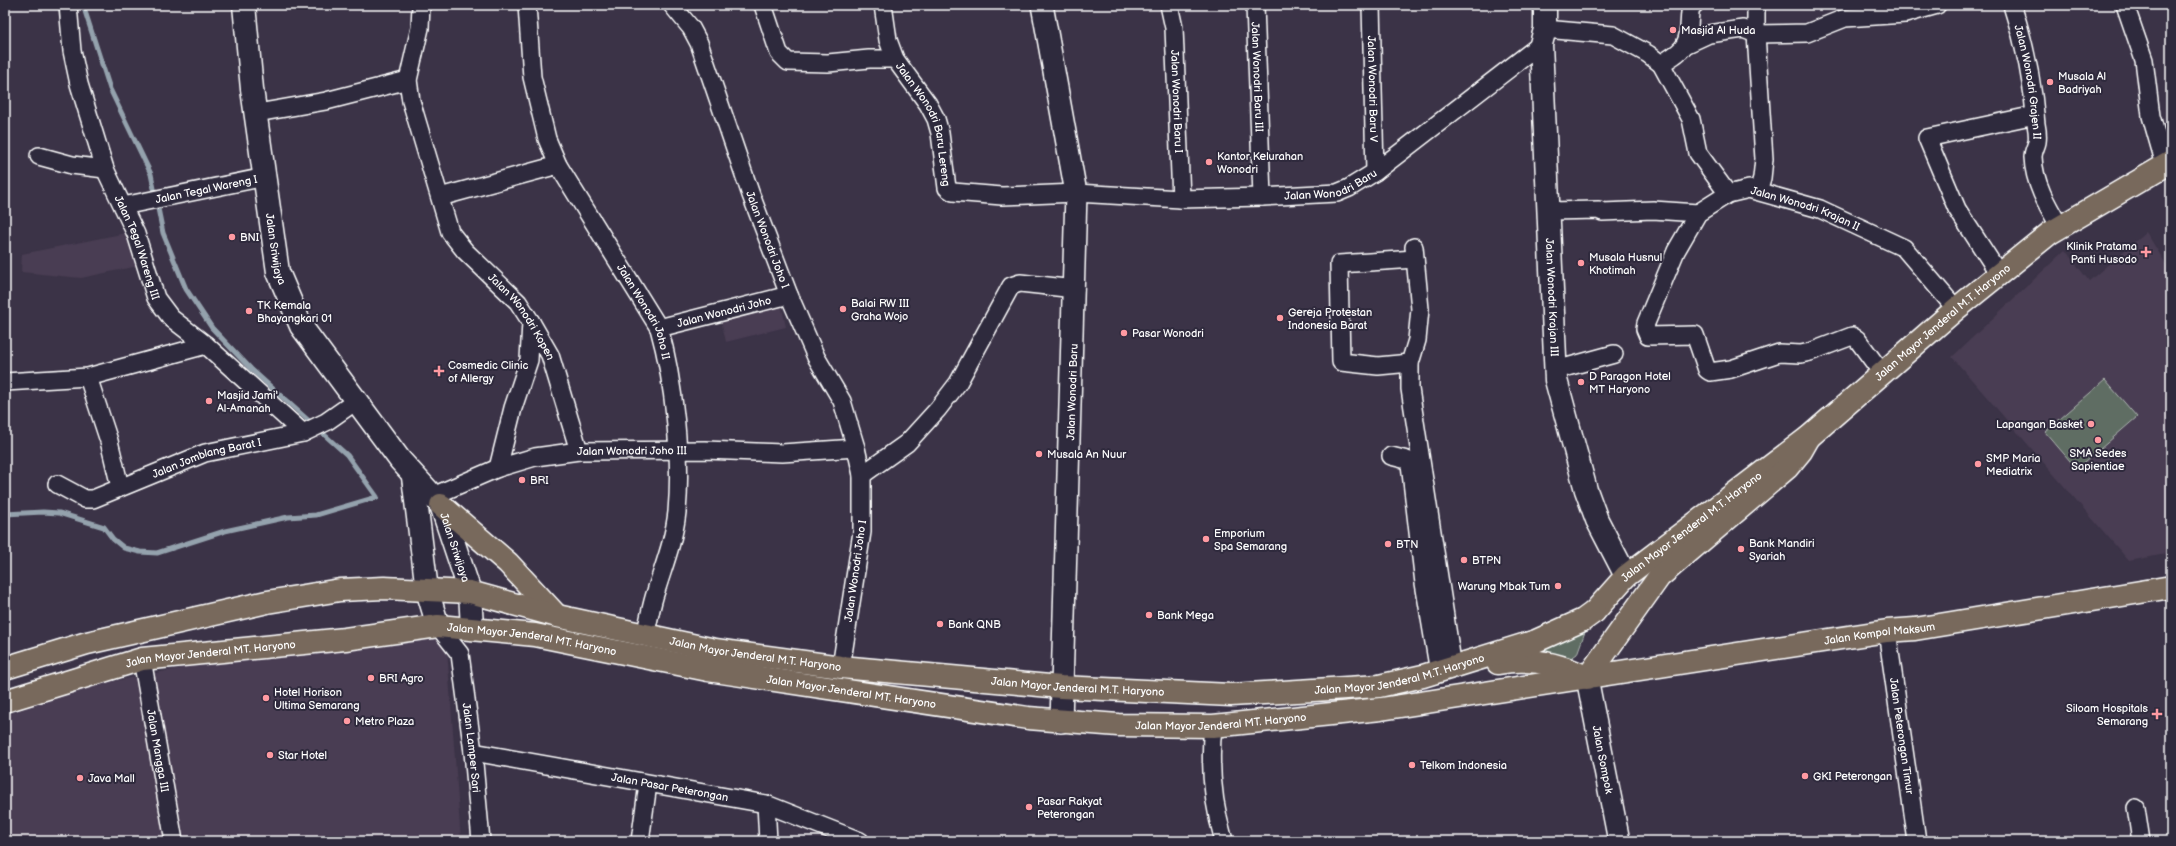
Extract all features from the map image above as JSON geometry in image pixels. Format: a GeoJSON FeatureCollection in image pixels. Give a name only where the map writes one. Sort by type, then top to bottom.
{"type":"FeatureCollection","features":[{"type":"Feature","properties":{"kind":"main road","name":"Jalan Sriwijaya"},"geometry":{"type":"LineString","coordinates":[[244,5],[278,272],[301,326],[430,500],[470,592],[472,628]]}},
{"type":"Feature","properties":{"kind":"main road","name":"Jalan Wonodri Krajan III"},"geometry":{"type":"LineString","coordinates":[[1545,5],[1543,37],[1549,211],[1556,370],[1559,395],[1586,490],[1597,520],[1626,576]]}},
{"type":"Feature","properties":{"kind":"main road","name":"Jalan Mayor Jenderal M.T. Haryono"},"geometry":{"type":"LineString","coordinates":[[470,592],[556,616],[715,650],[840,667],[1061,687],[1231,695],[1379,686],[1446,670],[1536,641],[1583,620],[1594,612],[1626,576],[1809,437],[1956,309],[1999,274],[2060,227],[2168,163]]}},
{"type":"Feature","properties":{"kind":"main road"},"geometry":{"type":"LineString","coordinates":[[1479,660],[1496,663],[1517,659],[1531,661],[1568,668],[1587,678],[1622,630],[1640,601],[1659,577],[1786,468],[1801,451],[1809,437]]}},
{"type":"Feature","properties":{"kind":"main road","name":"Jalan Sriwijaya"},"geometry":{"type":"LineString","coordinates":[[430,500],[427,590],[438,626]]}},
{"type":"Feature","properties":{"kind":"main road"},"geometry":{"type":"LineString","coordinates":[[430,500],[508,563],[556,616]]}},
{"type":"Feature","properties":{"kind":"main road","name":"Jalan Kompol Maksum"},"geometry":{"type":"LineString","coordinates":[[1587,678],[1640,668],[1887,630],[1915,628],[2171,587]]}},
{"type":"Feature","properties":{"kind":"main road"},"geometry":{"type":"LineString","coordinates":[[5,668],[87,643],[282,599],[340,590],[384,588],[470,592]]}},
{"type":"Feature","properties":{"kind":"main road","name":"Jalan Mayor Jenderal MT. Haryono"},"geometry":{"type":"LineString","coordinates":[[5,701],[142,660],[345,639],[438,626],[535,635],[708,670],[1061,722],[1118,725],[1213,726],[1381,709],[1587,678]]}},
{"type":"Feature","properties":{"kind":"main road"},"geometry":{"type":"LineString","coordinates":[[1622,630],[1619,645],[1621,657],[1628,663],[1640,668]]}},
{"type":"Feature","properties":{"kind":"street","name":"Jalan Tegal Wareng III"},"geometry":{"type":"LineString","coordinates":[[68,5],[72,51],[77,77],[105,169],[136,234],[156,298],[170,318],[314,427]]}},
{"type":"Feature","properties":{"kind":"street","name":"Jalan Wonodri Kopen"},"geometry":{"type":"LineString","coordinates":[[421,5],[420,28],[408,80],[411,101],[450,232],[465,251],[518,302],[531,322],[550,355],[579,451]]}},
{"type":"Feature","properties":{"kind":"street","name":"Jalan Wonodri Joho II"},"geometry":{"type":"LineString","coordinates":[[527,5],[532,77],[547,139],[558,165],[659,328],[665,350],[678,451],[676,512],[673,531],[645,636]]}},
{"type":"Feature","properties":{"kind":"street","name":"Jalan Wonodri Joho I"},"geometry":{"type":"LineString","coordinates":[[672,5],[691,28],[699,43],[751,195],[789,295],[816,357],[842,401],[856,448],[862,476],[862,532],[840,667]]}},
{"type":"Feature","properties":{"kind":"street"},"geometry":{"type":"LineString","coordinates":[[763,5],[779,53],[788,62],[828,63],[869,59],[895,59]]}},
{"type":"Feature","properties":{"kind":"street","name":"Jalan Wonodri Baru Lereng"},"geometry":{"type":"LineString","coordinates":[[883,5],[888,40],[895,59],[925,99],[936,119],[940,133],[945,182],[949,191],[1002,196],[1076,193]]}},
{"type":"Feature","properties":{"kind":"street","name":"Jalan Wonodri Baru"},"geometry":{"type":"LineString","coordinates":[[1042,5],[1076,193],[1075,289],[1061,687]]}},
{"type":"Feature","properties":{"kind":"street","name":"Jalan Wonodri Baru I"},"geometry":{"type":"LineString","coordinates":[[1169,5],[1174,28],[1181,199]]}},
{"type":"Feature","properties":{"kind":"street","name":"Jalan Wonodri Baru III"},"geometry":{"type":"LineString","coordinates":[[1255,5],[1262,197]]}},
{"type":"Feature","properties":{"kind":"street","name":"Jalan Wonodri Baru V"},"geometry":{"type":"LineString","coordinates":[[1371,5],[1375,172]]}},
{"type":"Feature","properties":{"kind":"street"},"geometry":{"type":"LineString","coordinates":[[1685,45],[1688,34],[1688,16],[1690,7],[1694,5]]}},
{"type":"Feature","properties":{"kind":"street"},"geometry":{"type":"LineString","coordinates":[[1756,5],[1756,34],[1764,159],[1762,178],[1758,191]]}},
{"type":"Feature","properties":{"kind":"street"},"geometry":{"type":"LineString","coordinates":[[1661,64],[1685,45],[1709,34],[1743,29],[1756,34],[1807,33],[1845,18],[1905,14],[1938,5]]}},
{"type":"Feature","properties":{"kind":"street","name":"Jalan Wonodri Grajen II"},"geometry":{"type":"LineString","coordinates":[[2012,5],[2023,48],[2030,65],[2037,143],[2033,155],[2038,185],[2060,227]]}},
{"type":"Feature","properties":{"kind":"street"},"geometry":{"type":"LineString","coordinates":[[2125,5],[2144,60],[2151,116],[2168,163]]}},
{"type":"Feature","properties":{"kind":"street"},"geometry":{"type":"LineString","coordinates":[[1543,37],[1613,35],[1648,54],[1661,64],[1691,119],[1698,153],[1728,194]]}},
{"type":"Feature","properties":{"kind":"street","name":"Jalan Wonodri Baru"},"geometry":{"type":"LineString","coordinates":[[1076,193],[1181,199],[1337,193],[1349,188],[1375,172],[1543,37]]}},
{"type":"Feature","properties":{"kind":"street"},"geometry":{"type":"LineString","coordinates":[[257,113],[326,101],[408,80]]}},
{"type":"Feature","properties":{"kind":"street"},"geometry":{"type":"LineString","coordinates":[[1999,274],[1957,209],[1927,138],[2035,115]]}},
{"type":"Feature","properties":{"kind":"street"},"geometry":{"type":"LineString","coordinates":[[39,156],[72,165],[105,169]]}},
{"type":"Feature","properties":{"kind":"street"},"geometry":{"type":"LineString","coordinates":[[440,197],[558,165]]}},
{"type":"Feature","properties":{"kind":"street","name":"Jalan Tegal Wareng I"},"geometry":{"type":"LineString","coordinates":[[122,206],[154,198],[265,177]]}},
{"type":"Feature","properties":{"kind":"street","name":"Jalan Wonodri Krajan II"},"geometry":{"type":"LineString","coordinates":[[1698,213],[1728,194],[1748,189],[1820,209],[1904,248],[1956,309]]}},
{"type":"Feature","properties":{"kind":"street"},"geometry":{"type":"LineString","coordinates":[[1549,211],[1599,210],[1602,212],[1653,210],[1698,213],[1676,251],[1646,323],[1645,329],[1648,336],[1695,335],[1707,370],[1710,372],[1731,369],[1779,353],[1801,354],[1810,352],[1849,337],[1854,337],[1882,373]]}},
{"type":"Feature","properties":{"kind":"street"},"geometry":{"type":"LineString","coordinates":[[1410,362],[1378,366],[1341,362],[1339,264],[1415,253],[1420,309],[1417,340],[1410,362],[1410,389],[1446,670]]}},
{"type":"Feature","properties":{"kind":"street"},"geometry":{"type":"LineString","coordinates":[[862,476],[907,443],[958,383],[1010,286],[1020,283],[1075,289]]}},
{"type":"Feature","properties":{"kind":"street","name":"Jalan Wonodri Joho"},"geometry":{"type":"LineString","coordinates":[[659,328],[789,295]]}},
{"type":"Feature","properties":{"kind":"street"},"geometry":{"type":"LineString","coordinates":[[498,468],[513,408],[529,360],[531,322]]}},
{"type":"Feature","properties":{"kind":"street"},"geometry":{"type":"LineString","coordinates":[[5,382],[88,377],[206,345]]}},
{"type":"Feature","properties":{"kind":"street"},"geometry":{"type":"LineString","coordinates":[[1556,370],[1614,354]]}},
{"type":"Feature","properties":{"kind":"street"},"geometry":{"type":"LineString","coordinates":[[88,377],[109,442],[120,487]]}},
{"type":"Feature","properties":{"kind":"street","name":"Jalan Jomblang Barat I"},"geometry":{"type":"LineString","coordinates":[[57,484],[85,499],[93,499],[205,453],[314,427],[356,401]]}},
{"type":"Feature","properties":{"kind":"street","name":"Jalan Wonodri Joho III"},"geometry":{"type":"LineString","coordinates":[[430,500],[498,468],[535,458],[579,451],[782,453],[856,448]]}},
{"type":"Feature","properties":{"kind":"street"},"geometry":{"type":"LineString","coordinates":[[1391,456],[1407,460],[1410,464],[1424,583],[1446,670]]}},
{"type":"Feature","properties":{"kind":"street"},"geometry":{"type":"LineString","coordinates":[[438,626],[460,654],[472,628]]}},
{"type":"Feature","properties":{"kind":"street","name":"Jalan Peterongan Timur"},"geometry":{"type":"LineString","coordinates":[[1887,630],[1917,841]]}},
{"type":"Feature","properties":{"kind":"street","name":"Jalan Lamper Sari"},"geometry":{"type":"LineString","coordinates":[[460,654],[473,752],[481,841]]}},
{"type":"Feature","properties":{"kind":"street","name":"Jalan Mangga III"},"geometry":{"type":"LineString","coordinates":[[142,660],[174,841]]}},
{"type":"Feature","properties":{"kind":"street","name":"Jalan Sompok"},"geometry":{"type":"LineString","coordinates":[[1587,678],[1619,841]]}},
{"type":"Feature","properties":{"kind":"street"},"geometry":{"type":"LineString","coordinates":[[1061,687],[1061,722]]}},
{"type":"Feature","properties":{"kind":"street"},"geometry":{"type":"LineString","coordinates":[[1213,726],[1211,746],[1213,792],[1224,841]]}},
{"type":"Feature","properties":{"kind":"street","name":"Jalan Pasar Peterongan"},"geometry":{"type":"LineString","coordinates":[[473,752],[766,804],[860,841]]}},
{"type":"Feature","properties":{"kind":"street"},"geometry":{"type":"LineString","coordinates":[[640,841],[648,784]]}},
{"type":"Feature","properties":{"kind":"street"},"geometry":{"type":"LineString","coordinates":[[766,804],[768,841]]}},
{"type":"Feature","properties":{"kind":"street"},"geometry":{"type":"LineString","coordinates":[[2136,808],[2141,841]]}},
{"type":"Feature","properties":{"kind":"shaded area"},"geometry":{"type":"Polygon","coordinates":[[[131,232],[143,265],[81,278],[21,272],[22,254],[131,232]]]}},
{"type":"Feature","properties":{"kind":"shaded area","name":"SMA Sedes Sapientiae"},"geometry":{"type":"Polygon","coordinates":[[[2146,232],[2171,272],[2171,553],[2129,561],[1952,357],[2065,250],[2089,281],[2146,232]]]}},
{"type":"Feature","properties":{"kind":"shaded area"},"geometry":{"type":"Polygon","coordinates":[[[781,304],[786,327],[726,342],[721,320],[781,304]]]}},
{"type":"Feature","properties":{"kind":"shaded area"},"geometry":{"type":"Polygon","coordinates":[[[446,636],[461,841],[5,841],[5,715],[93,685],[291,647],[446,636]]]}},
{"type":"Feature","properties":{"kind":"green space","name":"Lapangan Basket"},"geometry":{"type":"Polygon","coordinates":[[[2105,380],[2137,417],[2077,469],[2045,432],[2105,380]]]}},
{"type":"Feature","properties":{"kind":"green space"},"geometry":{"type":"Polygon","coordinates":[[[1586,629],[1577,654],[1570,659],[1538,655],[1538,647],[1586,629]]]}},
{"type":"Feature","properties":{"kind":"waterway"},"geometry":{"type":"LineString","coordinates":[[5,514],[43,512],[59,513],[104,527],[113,539],[124,548],[140,552],[157,553],[225,531],[288,517],[316,515],[377,497],[347,455],[251,369],[212,328],[186,289],[163,233],[151,174],[110,89],[83,5]]}},
{"type":"Feature","properties":{"kind":"place","name":"Masjid Al Huda"},"geometry":{"type":"Point","coordinates":[1673,30]}},
{"type":"Feature","properties":{"kind":"place","name":"Musala Al Badriyah"},"geometry":{"type":"Point","coordinates":[2050,82]}},
{"type":"Feature","properties":{"kind":"place","name":"Kantor Kelurahan Wonodri"},"geometry":{"type":"Point","coordinates":[1209,162]}},
{"type":"Feature","properties":{"kind":"place","name":"BNI"},"geometry":{"type":"Point","coordinates":[232,237]}},
{"type":"Feature","properties":{"kind":"place","name":"Klinik Pratama Panti Husodo"},"geometry":{"type":"Point","coordinates":[2146,252]}},
{"type":"Feature","properties":{"kind":"place","name":"Musala Husnul Khotimah"},"geometry":{"type":"Point","coordinates":[1581,263]}},
{"type":"Feature","properties":{"kind":"place","name":"Balai RW III Graha Wojo"},"geometry":{"type":"Point","coordinates":[843,309]}},
{"type":"Feature","properties":{"kind":"place","name":"TK Kemala Bhayangkari 01"},"geometry":{"type":"Point","coordinates":[249,311]}},
{"type":"Feature","properties":{"kind":"place","name":"Gereja Protestan Indonesia Barat"},"geometry":{"type":"Point","coordinates":[1280,318]}},
{"type":"Feature","properties":{"kind":"place","name":"Pasar Wonodri"},"geometry":{"type":"Point","coordinates":[1124,333]}},
{"type":"Feature","properties":{"kind":"place","name":"Cosmedic Clinic of Allergy"},"geometry":{"type":"Point","coordinates":[439,371]}},
{"type":"Feature","properties":{"kind":"place","name":"D Paragon Hotel MT Haryono"},"geometry":{"type":"Point","coordinates":[1581,382]}},
{"type":"Feature","properties":{"kind":"place","name":"Masjid Jami' Al-Amanah"},"geometry":{"type":"Point","coordinates":[209,401]}},
{"type":"Feature","properties":{"kind":"place","name":"Lapangan Basket"},"geometry":{"type":"Point","coordinates":[2091,424]}},
{"type":"Feature","properties":{"kind":"place","name":"SMA Sedes Sapientiae"},"geometry":{"type":"Point","coordinates":[2098,440]}},
{"type":"Feature","properties":{"kind":"place","name":"Musala An Nuur"},"geometry":{"type":"Point","coordinates":[1039,454]}},
{"type":"Feature","properties":{"kind":"place","name":"SMP Maria Mediatrix"},"geometry":{"type":"Point","coordinates":[1978,464]}},
{"type":"Feature","properties":{"kind":"place","name":"BRI"},"geometry":{"type":"Point","coordinates":[522,480]}},
{"type":"Feature","properties":{"kind":"place","name":"Emporium Spa Semarang"},"geometry":{"type":"Point","coordinates":[1206,539]}},
{"type":"Feature","properties":{"kind":"place","name":"BTN"},"geometry":{"type":"Point","coordinates":[1388,544]}},
{"type":"Feature","properties":{"kind":"place","name":"Bank Mandiri Syariah"},"geometry":{"type":"Point","coordinates":[1741,549]}},
{"type":"Feature","properties":{"kind":"place","name":"BTPN"},"geometry":{"type":"Point","coordinates":[1464,560]}},
{"type":"Feature","properties":{"kind":"place","name":"Warung Mbak Tum"},"geometry":{"type":"Point","coordinates":[1558,586]}},
{"type":"Feature","properties":{"kind":"place","name":"Bank Mega"},"geometry":{"type":"Point","coordinates":[1149,615]}},
{"type":"Feature","properties":{"kind":"place","name":"Bank QNB"},"geometry":{"type":"Point","coordinates":[940,624]}},
{"type":"Feature","properties":{"kind":"place","name":"BRI Agro"},"geometry":{"type":"Point","coordinates":[371,678]}},
{"type":"Feature","properties":{"kind":"place","name":"Hotel Horison Ultima Semarang"},"geometry":{"type":"Point","coordinates":[266,698]}},
{"type":"Feature","properties":{"kind":"place","name":"Siloam Hospitals Semarang"},"geometry":{"type":"Point","coordinates":[2157,714]}},
{"type":"Feature","properties":{"kind":"place","name":"Metro Plaza"},"geometry":{"type":"Point","coordinates":[347,721]}},
{"type":"Feature","properties":{"kind":"place","name":"Star Hotel"},"geometry":{"type":"Point","coordinates":[270,755]}},
{"type":"Feature","properties":{"kind":"place","name":"Telkom Indonesia"},"geometry":{"type":"Point","coordinates":[1412,765]}},
{"type":"Feature","properties":{"kind":"place","name":"GKI Peterongan"},"geometry":{"type":"Point","coordinates":[1805,776]}},
{"type":"Feature","properties":{"kind":"place","name":"Java Mall"},"geometry":{"type":"Point","coordinates":[80,778]}},
{"type":"Feature","properties":{"kind":"place","name":"Pasar Rakyat Peterongan"},"geometry":{"type":"Point","coordinates":[1029,807]}}]}
